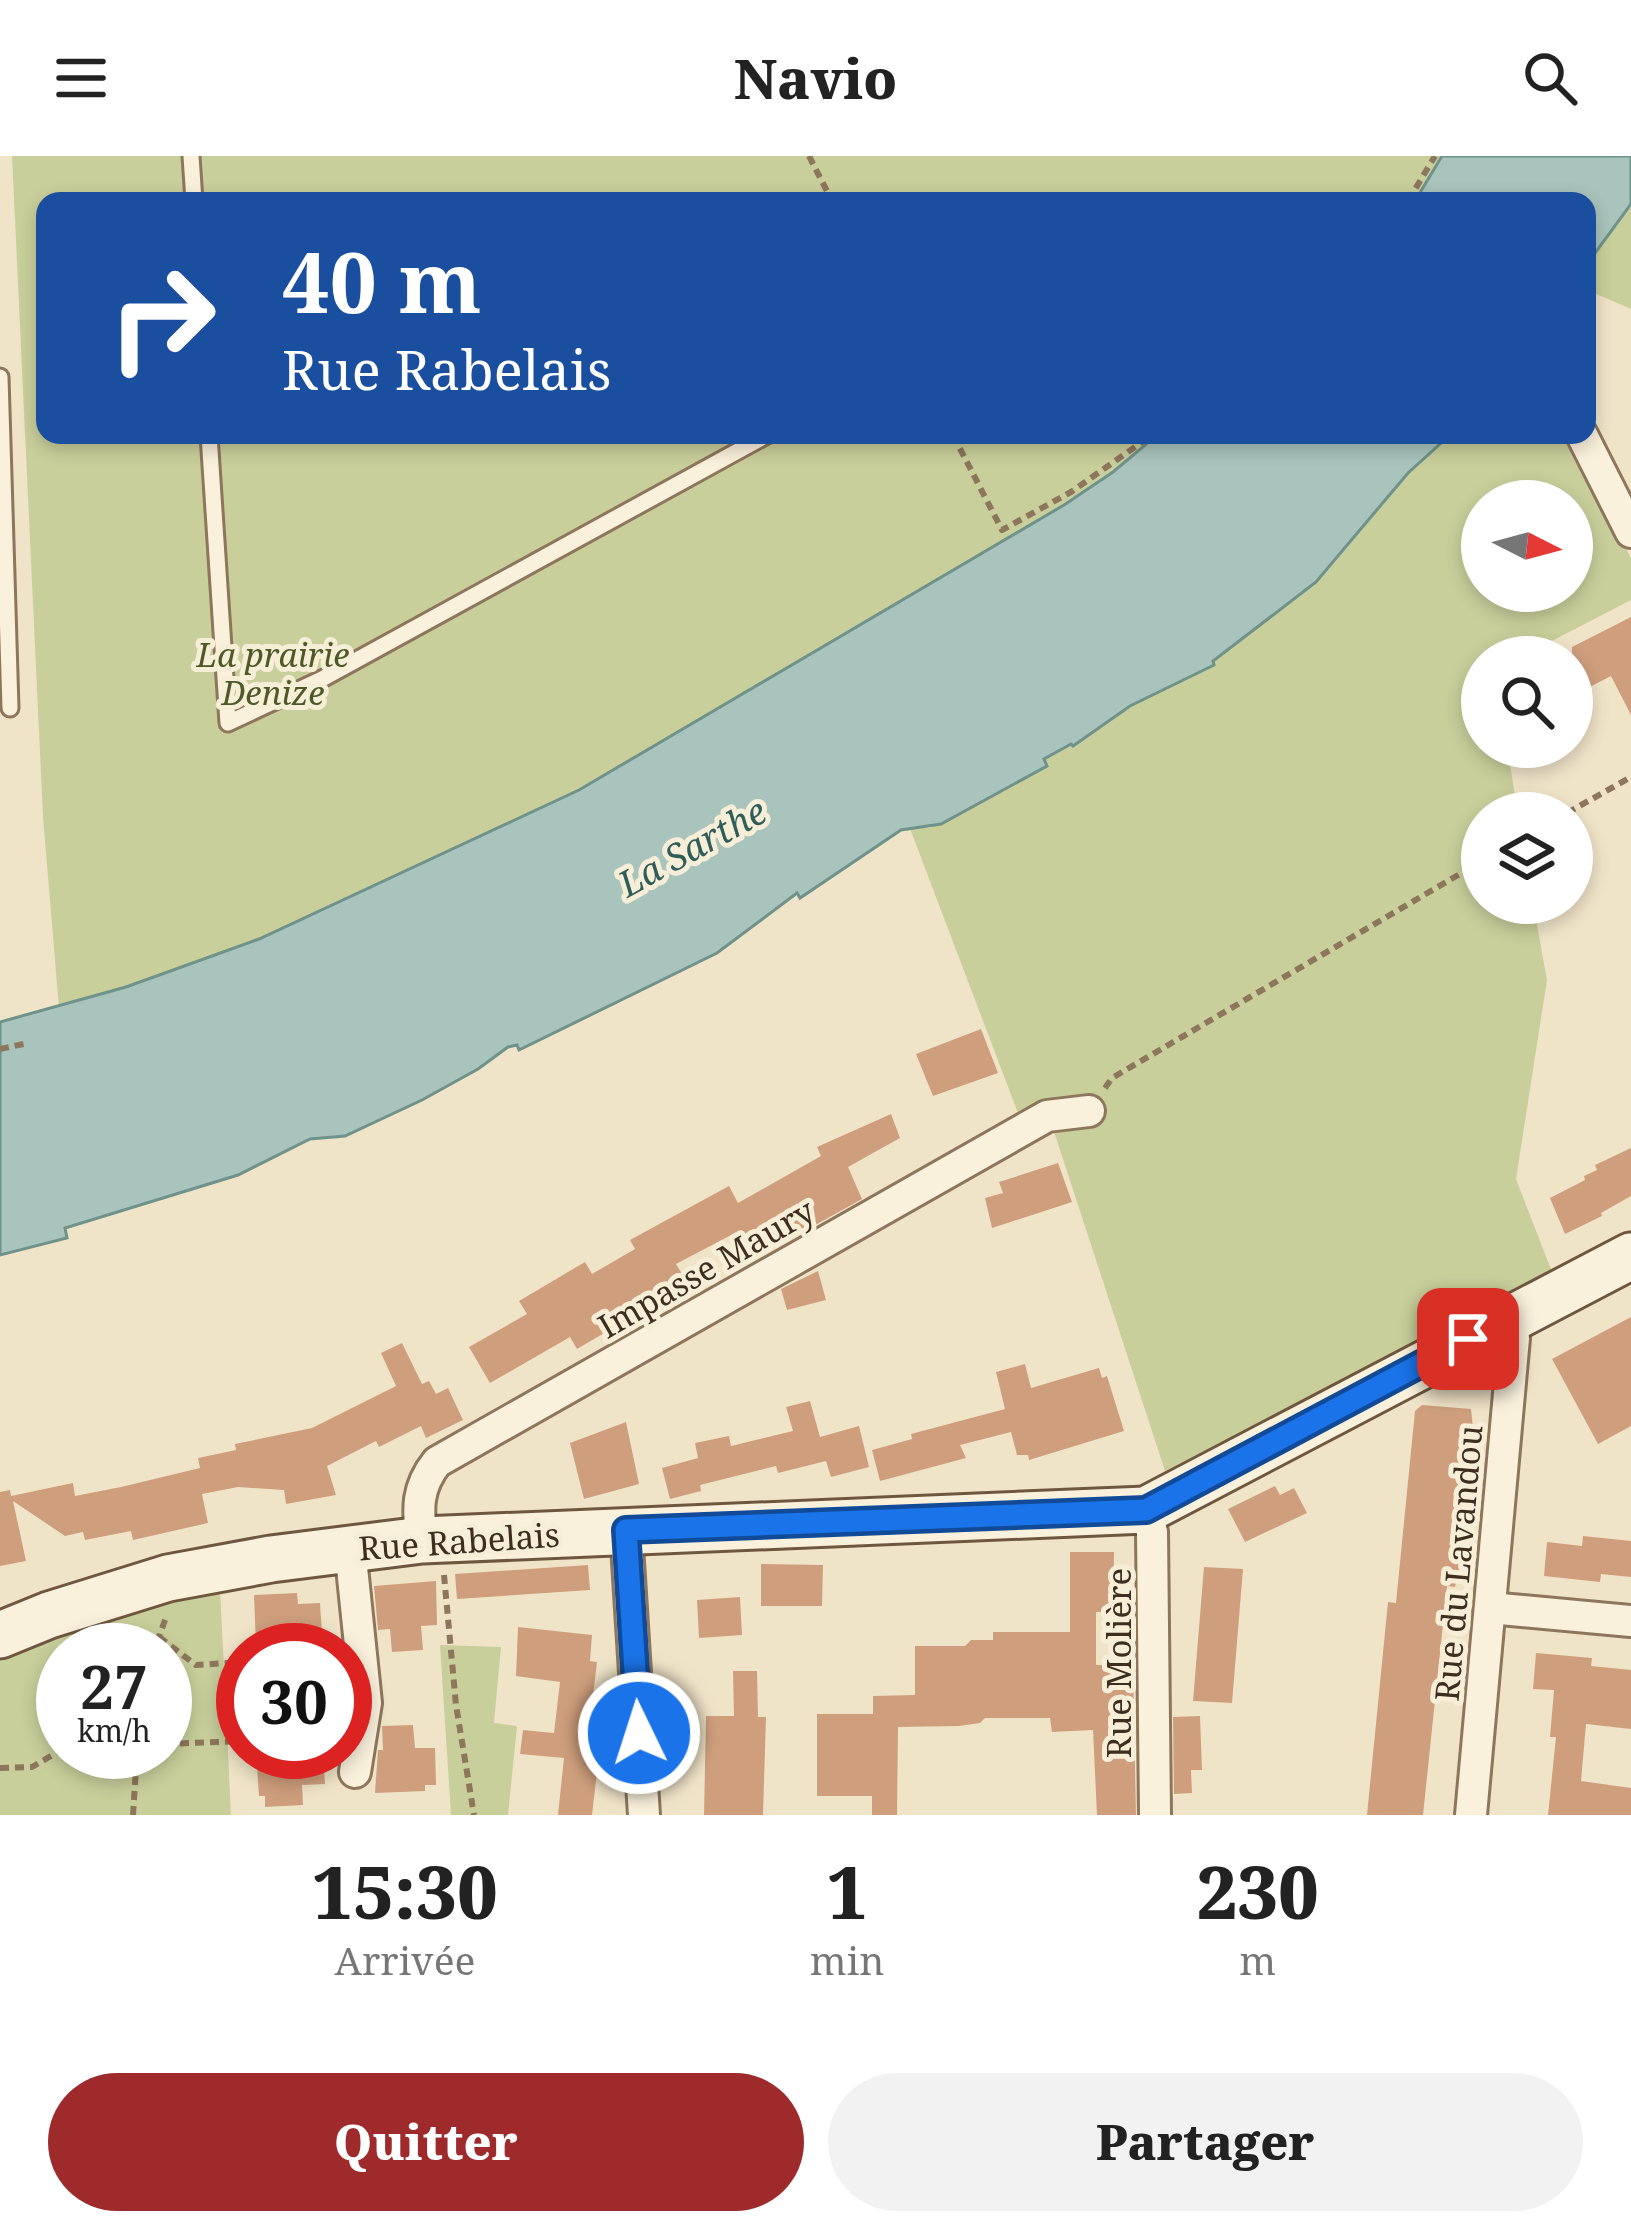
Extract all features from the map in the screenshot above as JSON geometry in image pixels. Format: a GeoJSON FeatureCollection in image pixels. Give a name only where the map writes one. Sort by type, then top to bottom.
{"type":"FeatureCollection","features":[{"type":"Feature","properties":{"kind":"street"},"geometry":{"type":"LineString","coordinates":[[1587,444],[1631,532]]}},
{"type":"Feature","properties":{"kind":"street","name":"Impasse Maury"},"geometry":{"type":"LineString","coordinates":[[432,1540],[418,1515],[422,1481],[437,1462],[1047,1116],[1089,1111]]}},
{"type":"Feature","properties":{"kind":"street"},"geometry":{"type":"LineString","coordinates":[[1146,1510],[1631,1256]]}},
{"type":"Feature","properties":{"kind":"street","name":"Rue du Lavandou"},"geometry":{"type":"LineString","coordinates":[[1471,1815],[1514,1338],[1510,1317]]}},
{"type":"Feature","properties":{"kind":"street","name":"Rue Rabelais"},"geometry":{"type":"LineString","coordinates":[[0,1635],[167,1578],[350,1548],[626,1530],[1146,1510]]}},
{"type":"Feature","properties":{"kind":"street","name":"Rue Molière"},"geometry":{"type":"LineString","coordinates":[[1146,1510],[1153,1532],[1155,1815]]}},
{"type":"Feature","properties":{"kind":"street"},"geometry":{"type":"LineString","coordinates":[[626,1530],[644,1815]]}},
{"type":"Feature","properties":{"kind":"street"},"geometry":{"type":"LineString","coordinates":[[350,1548],[358,1623]]}},
{"type":"Feature","properties":{"kind":"street"},"geometry":{"type":"LineString","coordinates":[[1490,1608],[1631,1621]]}},
{"type":"Feature","properties":{"kind":"lane"},"geometry":{"type":"LineString","coordinates":[[190,156],[193,192]]}},
{"type":"Feature","properties":{"kind":"lane"},"geometry":{"type":"LineString","coordinates":[[0,377],[10,708]]}},
{"type":"Feature","properties":{"kind":"lane"},"geometry":{"type":"LineString","coordinates":[[210,444],[228,723],[322,679],[751,444]]}},
{"type":"Feature","properties":{"kind":"path"},"geometry":{"type":"LineString","coordinates":[[808,156],[827,192]]}},
{"type":"Feature","properties":{"kind":"path"},"geometry":{"type":"LineString","coordinates":[[1413,192],[1435,156]]}},
{"type":"Feature","properties":{"kind":"path"},"geometry":{"type":"LineString","coordinates":[[958,444],[1002,530],[1070,492],[1138,444]]}},
{"type":"Feature","properties":{"kind":"path"},"geometry":{"type":"LineString","coordinates":[[1593,798],[1631,777]]}},
{"type":"Feature","properties":{"kind":"path"},"geometry":{"type":"LineString","coordinates":[[1089,1111],[1112,1078],[1461,873]]}},
{"type":"Feature","properties":{"kind":"path"},"geometry":{"type":"LineString","coordinates":[[0,1049],[28,1043]]}},
{"type":"Feature","properties":{"kind":"path"},"geometry":{"type":"LineString","coordinates":[[432,1540],[474,1815]]}},
{"type":"Feature","properties":{"kind":"path"},"geometry":{"type":"LineString","coordinates":[[0,1768],[36,1765]]}},
{"type":"Feature","properties":{"kind":"path"},"geometry":{"type":"LineString","coordinates":[[133,1815],[135,1779]]}},
{"type":"Feature","properties":{"kind":"green space","name":"La prairie Denize"},"geometry":{"type":"Polygon","coordinates":[[[12,156],[1442,156],[1420,192],[36,192],[36,444],[1146,444],[1064,505],[579,790],[259,939],[59,1008],[43,817],[12,156]]]}},
{"type":"Feature","properties":{"kind":"green space"},"geometry":{"type":"Polygon","coordinates":[[[1631,204],[1631,309],[1596,294],[1596,252],[1631,204]]]}},
{"type":"Feature","properties":{"kind":"green space"},"geometry":{"type":"Polygon","coordinates":[[[1440,444],[1572,444],[1590,480],[1461,480],[1461,612],[1593,612],[1593,485],[1631,558],[1631,600],[1562,636],[1461,636],[1461,768],[1510,768],[1514,792],[1461,792],[1461,924],[1537,924],[1547,980],[1516,1179],[1552,1272],[1165,1471],[1044,1101],[1018,1113],[909,826],[941,824],[1046,766],[1043,759],[1130,706],[1214,666],[1212,661],[1316,582],[1408,473],[1440,444]]]}},
{"type":"Feature","properties":{"kind":"green space"},"geometry":{"type":"Polygon","coordinates":[[[220,1588],[216,1779],[229,1779],[231,1815],[0,1815],[0,1657],[36,1643],[36,1779],[192,1779],[192,1623],[93,1623],[220,1588]]]}},
{"type":"Feature","properties":{"kind":"green space"},"geometry":{"type":"Polygon","coordinates":[[[440,1645],[501,1647],[494,1723],[517,1726],[508,1815],[451,1815],[440,1645]]]}},
{"type":"Feature","properties":{"kind":"water"},"geometry":{"type":"Polygon","coordinates":[[[1442,156],[1631,156],[1631,204],[1596,252],[1596,192],[1420,192],[1442,156]]]}},
{"type":"Feature","properties":{"kind":"water","name":"La Sarthe"},"geometry":{"type":"Polygon","coordinates":[[[1146,444],[1440,444],[1408,473],[1316,582],[1213,661],[1214,665],[1130,706],[1073,746],[1044,759],[1047,766],[941,824],[901,830],[800,898],[797,893],[717,953],[519,1050],[517,1045],[508,1047],[422,1100],[345,1136],[310,1139],[238,1175],[65,1228],[67,1238],[0,1255],[0,1022],[126,987],[259,939],[579,790],[1113,472],[1146,444]]]}},
{"type":"Feature","properties":{"kind":"building"},"geometry":{"type":"Polygon","coordinates":[[[1631,617],[1631,715],[1611,676],[1593,685],[1593,636],[1631,617]]]}},
{"type":"Feature","properties":{"kind":"building"},"geometry":{"type":"Polygon","coordinates":[[[981,1029],[998,1073],[933,1096],[916,1054],[981,1029]]]}},
{"type":"Feature","properties":{"kind":"building"},"geometry":{"type":"Polygon","coordinates":[[[891,1114],[900,1138],[848,1167],[862,1199],[792,1238],[781,1217],[739,1240],[735,1233],[676,1264],[688,1284],[577,1349],[570,1337],[490,1383],[469,1347],[527,1314],[519,1301],[585,1262],[592,1274],[635,1249],[630,1240],[729,1186],[738,1203],[821,1156],[817,1147],[891,1114]]]}},
{"type":"Feature","properties":{"kind":"building"},"geometry":{"type":"Polygon","coordinates":[[[1631,1148],[1631,1196],[1565,1234],[1550,1198],[1585,1180],[1584,1176],[1597,1170],[1595,1165],[1631,1148]]]}},
{"type":"Feature","properties":{"kind":"building"},"geometry":{"type":"Polygon","coordinates":[[[1058,1163],[1072,1202],[992,1228],[985,1198],[1003,1193],[999,1182],[1058,1163]]]}},
{"type":"Feature","properties":{"kind":"building"},"geometry":{"type":"Polygon","coordinates":[[[818,1271],[826,1300],[787,1310],[781,1289],[818,1271]]]}},
{"type":"Feature","properties":{"kind":"building"},"geometry":{"type":"Polygon","coordinates":[[[1631,1317],[1631,1426],[1598,1444],[1552,1359],[1631,1317]]]}},
{"type":"Feature","properties":{"kind":"building"},"geometry":{"type":"Polygon","coordinates":[[[402,1343],[422,1384],[429,1381],[436,1394],[448,1388],[463,1420],[426,1438],[421,1426],[379,1447],[376,1441],[327,1466],[336,1495],[286,1504],[284,1490],[238,1487],[202,1494],[208,1523],[133,1540],[131,1531],[85,1540],[83,1532],[65,1536],[13,1501],[26,1561],[0,1566],[0,1492],[10,1490],[11,1496],[73,1483],[75,1496],[121,1487],[200,1468],[198,1458],[236,1450],[235,1444],[312,1428],[396,1386],[381,1353],[402,1343]]]}},
{"type":"Feature","properties":{"kind":"building"},"geometry":{"type":"Polygon","coordinates":[[[1025,1364],[1031,1388],[1099,1368],[1102,1378],[1107,1376],[1124,1431],[1029,1460],[1028,1455],[1017,1455],[1011,1432],[960,1445],[966,1458],[880,1481],[872,1450],[912,1439],[911,1434],[1005,1409],[996,1372],[1025,1364]]]}},
{"type":"Feature","properties":{"kind":"building"},"geometry":{"type":"Polygon","coordinates":[[[810,1401],[820,1437],[859,1426],[869,1467],[831,1477],[826,1461],[778,1473],[776,1466],[700,1485],[701,1491],[670,1499],[662,1468],[698,1458],[695,1443],[729,1436],[731,1446],[793,1431],[786,1407],[810,1401]]]}},
{"type":"Feature","properties":{"kind":"building"},"geometry":{"type":"Polygon","coordinates":[[[1422,1405],[1471,1409],[1459,1570],[1455,1587],[1447,1586],[1423,1815],[1367,1815],[1388,1602],[1396,1603],[1415,1411],[1422,1405]]]}},
{"type":"Feature","properties":{"kind":"building"},"geometry":{"type":"Polygon","coordinates":[[[626,1422],[639,1484],[584,1499],[570,1443],[626,1422]]]}},
{"type":"Feature","properties":{"kind":"building"},"geometry":{"type":"Polygon","coordinates":[[[1275,1486],[1280,1495],[1294,1488],[1307,1513],[1245,1542],[1228,1509],[1275,1486]]]}},
{"type":"Feature","properties":{"kind":"building"},"geometry":{"type":"Polygon","coordinates":[[[1583,1536],[1631,1541],[1631,1577],[1601,1574],[1600,1582],[1544,1576],[1547,1542],[1582,1546],[1583,1536]]]}},
{"type":"Feature","properties":{"kind":"building"},"geometry":{"type":"Polygon","coordinates":[[[1070,1552],[1114,1552],[1113,1612],[1096,1612],[1096,1665],[1133,1665],[1136,1815],[1097,1815],[1093,1730],[1052,1732],[1050,1718],[985,1718],[959,1726],[898,1727],[897,1815],[872,1815],[872,1796],[817,1796],[817,1714],[873,1714],[873,1696],[915,1695],[915,1646],[965,1646],[971,1640],[993,1640],[993,1632],[1070,1632],[1070,1552]]]}},
{"type":"Feature","properties":{"kind":"building"},"geometry":{"type":"Polygon","coordinates":[[[761,1564],[823,1565],[822,1606],[761,1606],[761,1564]]]}},
{"type":"Feature","properties":{"kind":"building"},"geometry":{"type":"Polygon","coordinates":[[[588,1565],[590,1590],[457,1599],[455,1574],[588,1565]]]}},
{"type":"Feature","properties":{"kind":"building"},"geometry":{"type":"Polygon","coordinates":[[[1204,1567],[1243,1569],[1232,1703],[1193,1701],[1204,1567]]]}},
{"type":"Feature","properties":{"kind":"building"},"geometry":{"type":"Polygon","coordinates":[[[436,1581],[437,1625],[421,1626],[423,1650],[392,1652],[390,1629],[378,1630],[374,1586],[436,1581]]]}},
{"type":"Feature","properties":{"kind":"building"},"geometry":{"type":"Polygon","coordinates":[[[297,1593],[298,1604],[320,1603],[321,1623],[255,1623],[254,1595],[297,1593]]]}},
{"type":"Feature","properties":{"kind":"building"},"geometry":{"type":"Polygon","coordinates":[[[740,1597],[742,1635],[699,1638],[697,1600],[740,1597]]]}},
{"type":"Feature","properties":{"kind":"building"},"geometry":{"type":"Polygon","coordinates":[[[518,1627],[592,1635],[590,1661],[597,1662],[588,1736],[601,1737],[592,1815],[558,1815],[564,1758],[520,1754],[523,1730],[554,1733],[560,1682],[516,1676],[518,1627]]]}},
{"type":"Feature","properties":{"kind":"building"},"geometry":{"type":"Polygon","coordinates":[[[1536,1653],[1592,1658],[1591,1666],[1631,1670],[1631,1729],[1586,1724],[1581,1781],[1631,1788],[1631,1815],[1548,1815],[1556,1737],[1550,1737],[1554,1690],[1533,1689],[1536,1653]]]}},
{"type":"Feature","properties":{"kind":"building"},"geometry":{"type":"Polygon","coordinates":[[[733,1671],[757,1671],[758,1717],[766,1717],[763,1815],[704,1815],[706,1716],[734,1716],[733,1671]]]}},
{"type":"Feature","properties":{"kind":"building"},"geometry":{"type":"Polygon","coordinates":[[[1200,1716],[1202,1770],[1191,1770],[1192,1793],[1174,1794],[1173,1717],[1200,1716]]]}},
{"type":"Feature","properties":{"kind":"building"},"geometry":{"type":"Polygon","coordinates":[[[413,1725],[415,1748],[435,1748],[436,1785],[425,1785],[425,1791],[375,1793],[382,1726],[413,1725]]]}},
{"type":"Feature","properties":{"kind":"building"},"geometry":{"type":"Polygon","coordinates":[[[258,1779],[325,1779],[325,1784],[302,1785],[303,1805],[265,1807],[265,1796],[259,1796],[258,1779]]]}},
{"type":"Feature","properties":{"kind":"route"},"geometry":{"type":"LineString","coordinates":[[639,1733],[626,1530],[1146,1510],[1468,1339]]}}]}
